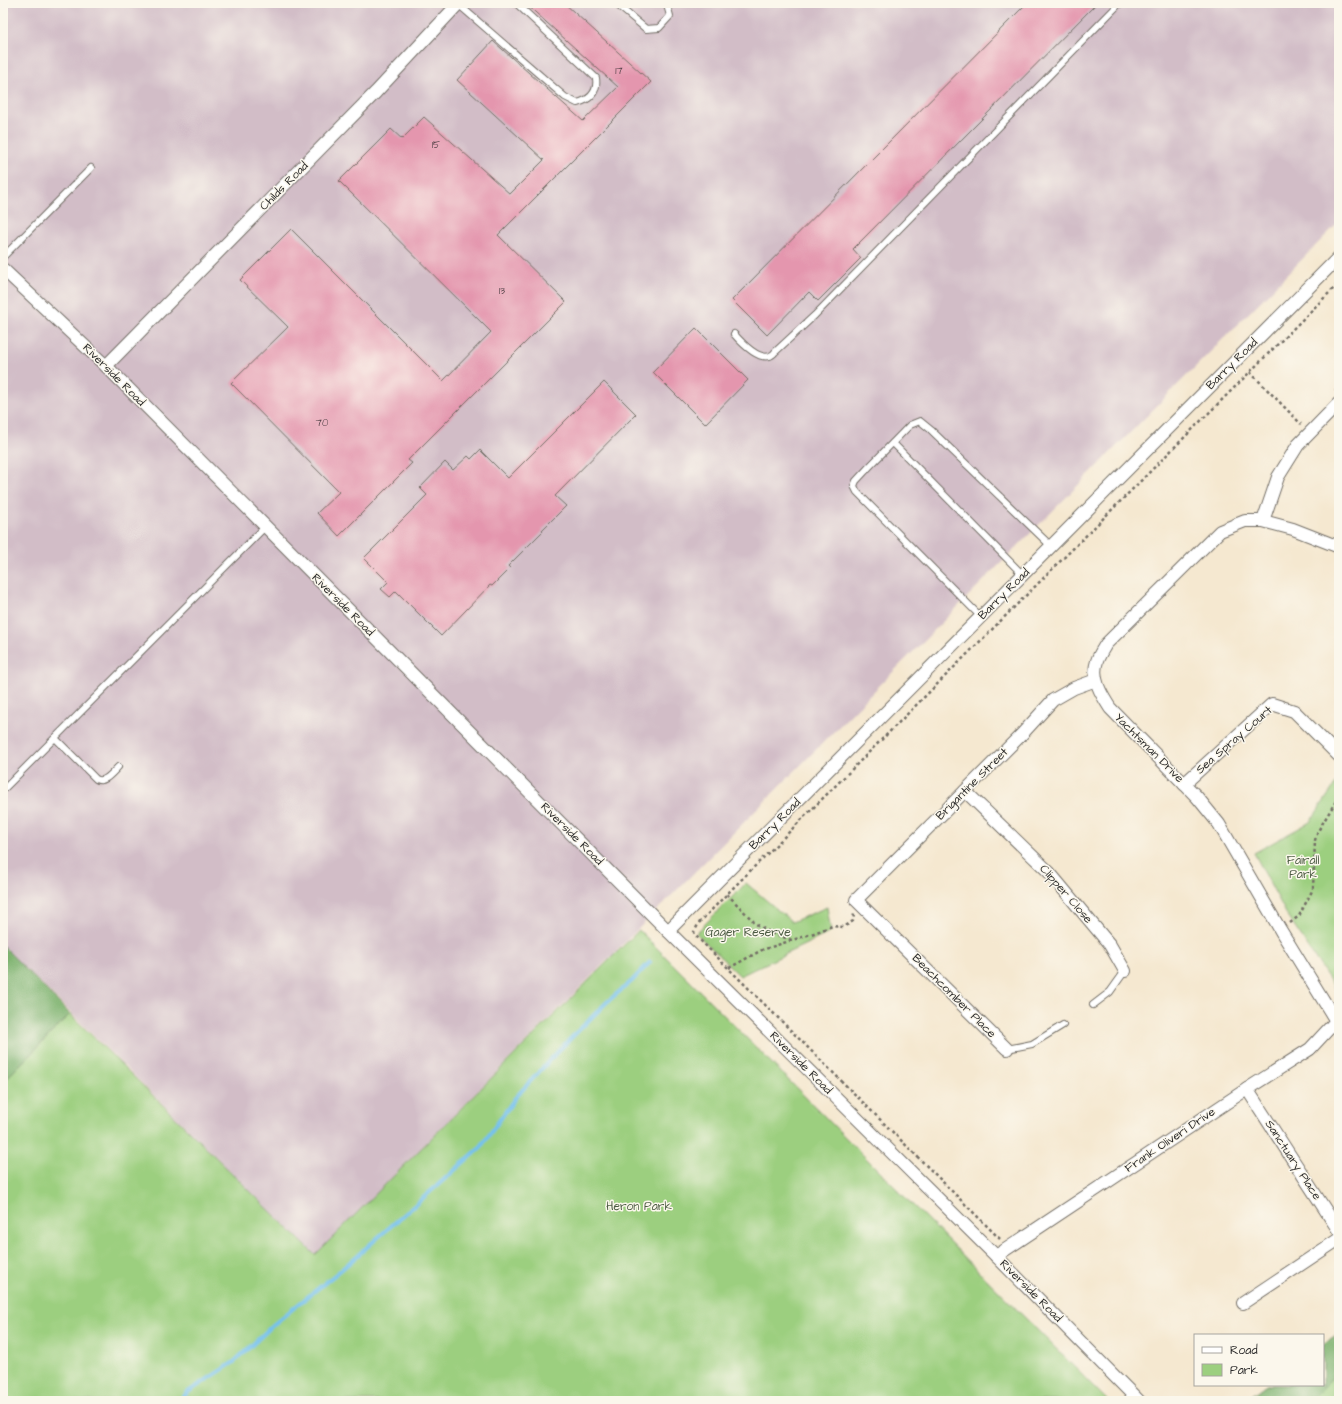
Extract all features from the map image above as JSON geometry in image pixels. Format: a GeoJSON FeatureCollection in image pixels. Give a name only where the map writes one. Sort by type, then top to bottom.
{"type":"FeatureCollection","features":[{"type":"Feature","properties":{"kind":"street","name":"Childs Road"},"geometry":{"type":"LineString","coordinates":[[106,366],[376,92],[458,4]]}},
{"type":"Feature","properties":{"kind":"street","name":"Barry Road"},"geometry":{"type":"LineString","coordinates":[[668,931],[1339,257]]}},
{"type":"Feature","properties":{"kind":"street","name":"Riverside Road"},"geometry":{"type":"LineString","coordinates":[[3,269],[106,366],[668,931],[996,1256],[1139,1401]]}},
{"type":"Feature","properties":{"kind":"street"},"geometry":{"type":"LineString","coordinates":[[1263,521],[1278,477],[1298,445],[1339,403]]}},
{"type":"Feature","properties":{"kind":"street","name":"Yachtsman Drive"},"geometry":{"type":"LineString","coordinates":[[1338,1020],[1281,931],[1219,824],[1197,797],[1110,708],[1101,694],[1096,680],[1097,661],[1106,644],[1220,530],[1245,521],[1263,521],[1293,529],[1339,547]]}},
{"type":"Feature","properties":{"kind":"street","name":"Brigantine Street"},"geometry":{"type":"LineString","coordinates":[[856,900],[1022,734],[1053,700],[1074,688],[1096,680]]}},
{"type":"Feature","properties":{"kind":"street","name":"Sea Spray Court"},"geometry":{"type":"LineString","coordinates":[[1184,784],[1272,704],[1294,711],[1339,756]]}},
{"type":"Feature","properties":{"kind":"street","name":"Clipper Close"},"geometry":{"type":"LineString","coordinates":[[965,790],[1049,872],[1110,945],[1124,970]]}},
{"type":"Feature","properties":{"kind":"street","name":"Beachcomber Place"},"geometry":{"type":"LineString","coordinates":[[856,900],[1007,1049]]}},
{"type":"Feature","properties":{"kind":"street","name":"Frank Oliveri Drive"},"geometry":{"type":"LineString","coordinates":[[996,1256],[1310,1048],[1338,1020]]}},
{"type":"Feature","properties":{"kind":"street","name":"Sanctuary Place"},"geometry":{"type":"LineString","coordinates":[[1247,1089],[1339,1231]]}},
{"type":"Feature","properties":{"kind":"street"},"geometry":{"type":"LineString","coordinates":[[1243,1302],[1339,1239]]}},
{"type":"Feature","properties":{"kind":"lane"},"geometry":{"type":"LineString","coordinates":[[458,4],[565,97],[576,103],[585,102],[594,92],[597,85],[596,78],[516,3]]}},
{"type":"Feature","properties":{"kind":"lane"},"geometry":{"type":"LineString","coordinates":[[615,3],[646,29],[659,28],[670,16],[665,3]]}},
{"type":"Feature","properties":{"kind":"lane"},"geometry":{"type":"LineString","coordinates":[[734,334],[741,343],[762,356],[769,356],[776,352],[815,315],[1120,3]]}},
{"type":"Feature","properties":{"kind":"lane"},"geometry":{"type":"LineString","coordinates":[[3,257],[92,168]]}},
{"type":"Feature","properties":{"kind":"lane"},"geometry":{"type":"LineString","coordinates":[[981,616],[857,492],[854,486],[856,481],[910,425],[920,421],[931,430],[1051,546]]}},
{"type":"Feature","properties":{"kind":"lane"},"geometry":{"type":"LineString","coordinates":[[893,443],[1023,575]]}},
{"type":"Feature","properties":{"kind":"lane"},"geometry":{"type":"LineString","coordinates":[[3,790],[265,527]]}},
{"type":"Feature","properties":{"kind":"lane"},"geometry":{"type":"LineString","coordinates":[[55,738],[99,781],[103,781],[118,767]]}},
{"type":"Feature","properties":{"kind":"lane","name":"Clipper Close"},"geometry":{"type":"LineString","coordinates":[[1093,1005],[1110,992],[1124,970]]}},
{"type":"Feature","properties":{"kind":"lane","name":"Beachcomber Place"},"geometry":{"type":"LineString","coordinates":[[1007,1049],[1032,1044],[1063,1025]]}},
{"type":"Feature","properties":{"kind":"path"},"geometry":{"type":"LineString","coordinates":[[1009,1248],[729,968],[695,936],[694,932],[699,923],[727,894],[1339,283]]}},
{"type":"Feature","properties":{"kind":"path"},"geometry":{"type":"LineString","coordinates":[[1250,372],[1301,424]]}},
{"type":"Feature","properties":{"kind":"path"},"geometry":{"type":"LineString","coordinates":[[1281,931],[1299,916],[1309,899],[1313,889],[1315,840],[1318,831],[1339,796]]}},
{"type":"Feature","properties":{"kind":"path"},"geometry":{"type":"LineString","coordinates":[[727,894],[756,924],[770,933],[793,940]]}},
{"type":"Feature","properties":{"kind":"path"},"geometry":{"type":"LineString","coordinates":[[729,968],[762,950],[832,926],[844,927],[853,921],[856,900]]}},
{"type":"Feature","properties":{"kind":"shaded area"},"geometry":{"type":"Polygon","coordinates":[[[3,3],[1339,3],[1339,222],[315,1255],[3,946],[3,3]]]}},
{"type":"Feature","properties":{"kind":"green space","name":"Fairall Park"},"geometry":{"type":"Polygon","coordinates":[[[1339,779],[1339,992],[1288,917],[1254,853],[1310,822],[1339,779]]]}},
{"type":"Feature","properties":{"kind":"green space","name":"Gager Reserve"},"geometry":{"type":"Polygon","coordinates":[[[746,883],[792,922],[827,907],[831,932],[740,976],[696,933],[746,883]]]}},
{"type":"Feature","properties":{"kind":"green space","name":"Heron Park"},"geometry":{"type":"Polygon","coordinates":[[[639,930],[1108,1401],[3,1401],[3,1082],[70,1014],[315,1255],[639,930]]]}},
{"type":"Feature","properties":{"kind":"green space"},"geometry":{"type":"Polygon","coordinates":[[[3,946],[70,1014],[3,1082],[3,946]]]}},
{"type":"Feature","properties":{"kind":"green space"},"geometry":{"type":"Polygon","coordinates":[[[1339,1334],[1339,1401],[1244,1401],[1265,1386],[1324,1386],[1324,1344],[1339,1334]]]}},
{"type":"Feature","properties":{"kind":"green space"},"geometry":{"type":"Polygon","coordinates":[[[1339,1334],[1339,1372],[1310,1401],[1244,1401],[1265,1386],[1324,1386],[1324,1344],[1339,1334]]]}},
{"type":"Feature","properties":{"kind":"building"},"geometry":{"type":"Polygon","coordinates":[[[525,3],[564,3],[651,82],[498,235],[566,302],[408,460],[412,463],[339,536],[317,513],[339,492],[231,383],[288,327],[240,280],[291,229],[443,381],[491,332],[339,181],[391,129],[402,139],[424,117],[510,194],[544,160],[457,80],[493,41],[583,121],[618,87],[525,3]]]}},
{"type":"Feature","properties":{"kind":"building"},"geometry":{"type":"Polygon","coordinates":[[[1027,3],[1097,3],[853,249],[861,258],[818,301],[809,292],[767,335],[732,300],[1027,3]]]}},
{"type":"Feature","properties":{"kind":"building"},"geometry":{"type":"Polygon","coordinates":[[[696,328],[748,380],[705,424],[653,372],[696,328]]]}},
{"type":"Feature","properties":{"kind":"building"},"geometry":{"type":"Polygon","coordinates":[[[604,382],[636,414],[555,496],[566,506],[508,566],[510,568],[492,586],[490,585],[441,636],[396,591],[390,597],[381,589],[388,582],[364,558],[427,495],[420,488],[445,462],[453,470],[468,456],[471,459],[480,450],[508,478],[604,382]]]}},
{"type":"Feature","properties":{"kind":"waterway"},"geometry":{"type":"LineString","coordinates":[[179,1401],[188,1392],[234,1362],[274,1324],[342,1269],[480,1148],[515,1098],[560,1049],[650,962]]}}]}
